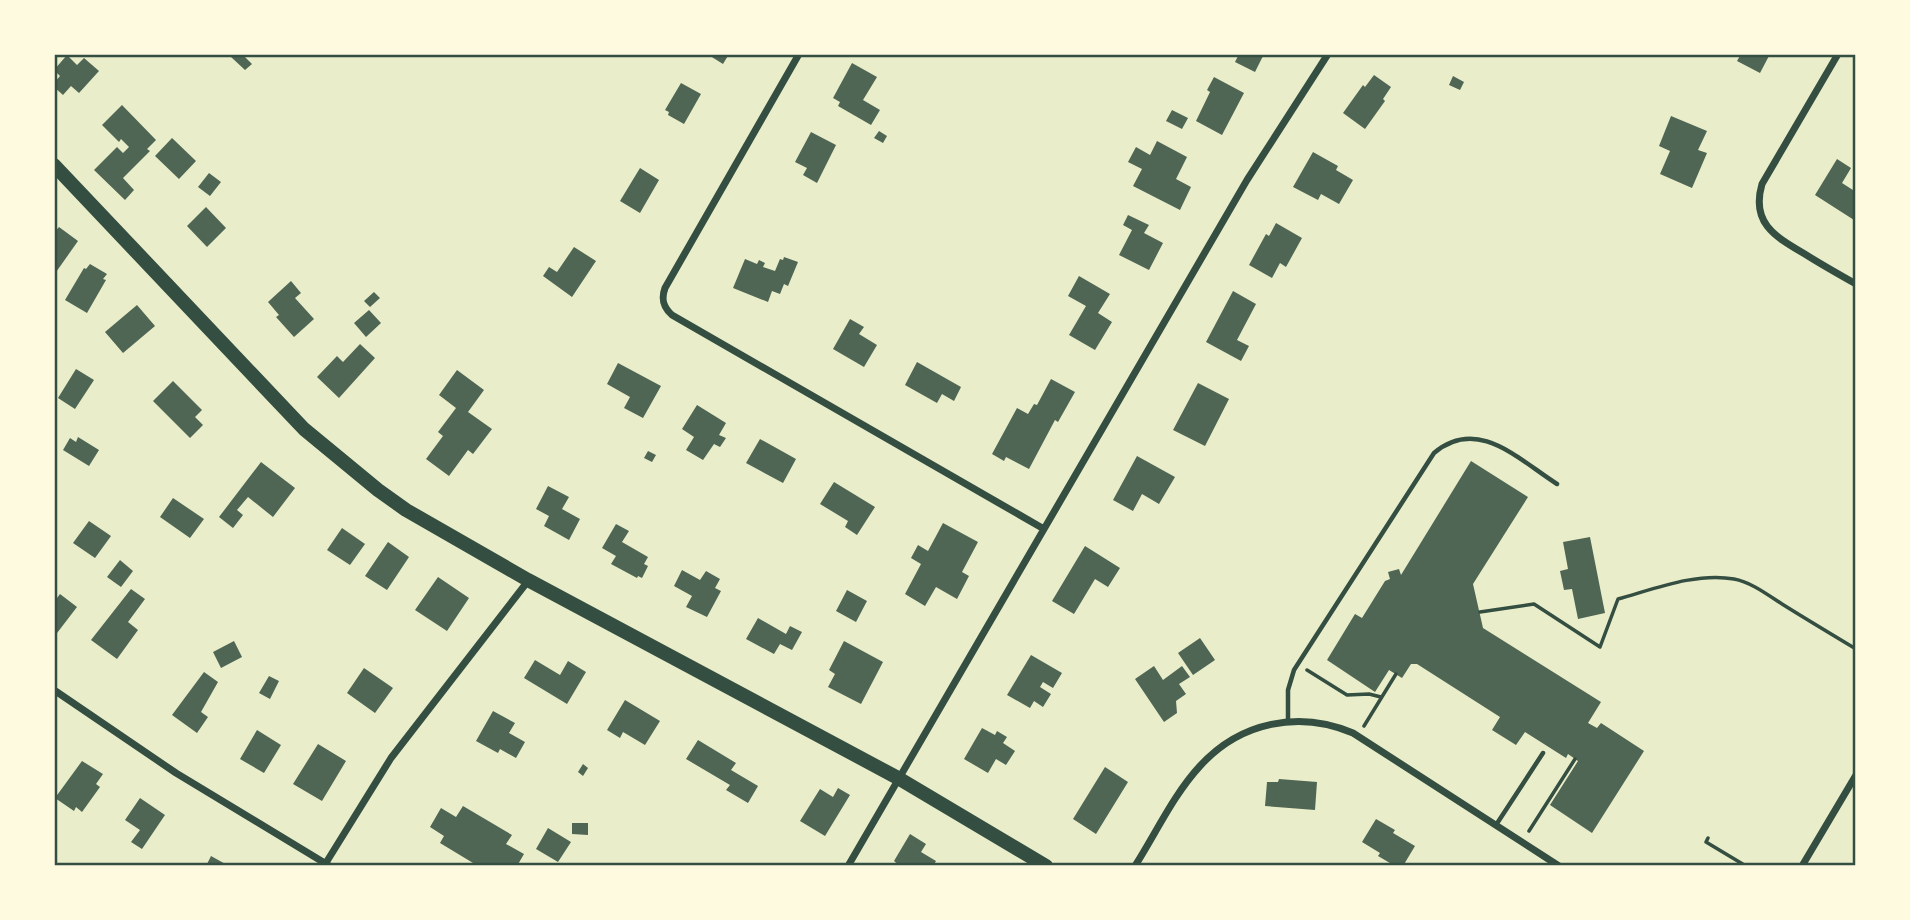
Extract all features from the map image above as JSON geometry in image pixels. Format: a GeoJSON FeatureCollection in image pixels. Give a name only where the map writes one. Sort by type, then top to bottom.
{"type":"FeatureCollection","features":[{"type":"Feature","properties":{"kind":"main road"},"geometry":{"type":"LineString","coordinates":[[54,165],[304,429],[327,450],[406,510],[528,580],[898,778],[1046,866]]}},
{"type":"Feature","properties":{"kind":"street"},"geometry":{"type":"LineString","coordinates":[[799,54],[665,288],[665,306],[672,315],[1044,529]]}},
{"type":"Feature","properties":{"kind":"street"},"geometry":{"type":"LineString","coordinates":[[848,866],[1247,180],[1328,54]]}},
{"type":"Feature","properties":{"kind":"street"},"geometry":{"type":"LineString","coordinates":[[1838,54],[1762,184],[1760,214],[1768,228],[1779,239],[1856,285]]}},
{"type":"Feature","properties":{"kind":"street"},"geometry":{"type":"LineString","coordinates":[[54,690],[176,773],[326,865],[391,758],[528,580]]}},
{"type":"Feature","properties":{"kind":"street"},"geometry":{"type":"LineString","coordinates":[[1135,866],[1188,781],[1212,753],[1241,734],[1264,725],[1288,721],[1319,722],[1353,733],[1559,866]]}},
{"type":"Feature","properties":{"kind":"street"},"geometry":{"type":"LineString","coordinates":[[1802,866],[1856,775]]}},
{"type":"Feature","properties":{"kind":"lane"},"geometry":{"type":"LineString","coordinates":[[1288,721],[1288,690],[1298,663],[1429,461],[1442,447],[1460,439],[1489,441],[1557,484]]}},
{"type":"Feature","properties":{"kind":"lane"},"geometry":{"type":"LineString","coordinates":[[1496,825],[1543,753]]}},
{"type":"Feature","properties":{"kind":"path"},"geometry":{"type":"LineString","coordinates":[[1480,612],[1534,604],[1600,647],[1618,598],[1681,583],[1728,578],[1762,592],[1856,649]]}},
{"type":"Feature","properties":{"kind":"path"},"geometry":{"type":"LineString","coordinates":[[1298,663],[1347,695],[1369,694],[1381,697]]}},
{"type":"Feature","properties":{"kind":"path"},"geometry":{"type":"LineString","coordinates":[[1371,715],[1396,674]]}},
{"type":"Feature","properties":{"kind":"path"},"geometry":{"type":"LineString","coordinates":[[1538,817],[1575,759]]}},
{"type":"Feature","properties":{"kind":"path"},"geometry":{"type":"LineString","coordinates":[[1708,838],[1706,842],[1745,866]]}},
{"type":"Feature","properties":{"kind":"building"},"geometry":{"type":"Polygon","coordinates":[[[233,54],[242,54],[252,64],[245,70],[231,57],[233,54]]]}},
{"type":"Feature","properties":{"kind":"building"},"geometry":{"type":"Polygon","coordinates":[[[707,54],[729,54],[723,64],[707,54]]]}},
{"type":"Feature","properties":{"kind":"building"},"geometry":{"type":"Polygon","coordinates":[[[1239,54],[1264,54],[1255,72],[1235,62],[1239,54]]]}},
{"type":"Feature","properties":{"kind":"building"},"geometry":{"type":"Polygon","coordinates":[[[1741,54],[1770,54],[1760,73],[1737,61],[1741,54]]]}},
{"type":"Feature","properties":{"kind":"building"},"geometry":{"type":"Polygon","coordinates":[[[67,55],[77,65],[84,58],[99,71],[79,93],[71,86],[63,95],[54,87],[60,76],[54,70],[67,55]]]}},
{"type":"Feature","properties":{"kind":"building"},"geometry":{"type":"Polygon","coordinates":[[[852,63],[877,77],[863,100],[880,110],[871,125],[838,106],[840,102],[833,98],[852,63]]]}},
{"type":"Feature","properties":{"kind":"building"},"geometry":{"type":"Polygon","coordinates":[[[1374,75],[1391,87],[1383,99],[1385,101],[1365,129],[1343,113],[1363,85],[1365,87],[1374,75]]]}},
{"type":"Feature","properties":{"kind":"building"},"geometry":{"type":"Polygon","coordinates":[[[1453,76],[1464,82],[1460,90],[1449,85],[1453,76]]]}},
{"type":"Feature","properties":{"kind":"building"},"geometry":{"type":"Polygon","coordinates":[[[1214,77],[1244,93],[1222,135],[1196,121],[1214,77]]]}},
{"type":"Feature","properties":{"kind":"building"},"geometry":{"type":"Polygon","coordinates":[[[681,83],[701,94],[684,124],[668,115],[669,112],[665,110],[681,83]]]}},
{"type":"Feature","properties":{"kind":"building"},"geometry":{"type":"Polygon","coordinates":[[[122,105],[156,140],[147,149],[150,151],[123,178],[134,190],[125,200],[94,170],[117,147],[123,153],[129,147],[121,139],[119,142],[102,125],[122,105]]]}},
{"type":"Feature","properties":{"kind":"building"},"geometry":{"type":"Polygon","coordinates":[[[1172,110],[1188,118],[1182,129],[1166,121],[1172,110]]]}},
{"type":"Feature","properties":{"kind":"building"},"geometry":{"type":"Polygon","coordinates":[[[1671,116],[1707,131],[1698,150],[1707,153],[1692,188],[1660,174],[1670,151],[1659,146],[1671,116]]]}},
{"type":"Feature","properties":{"kind":"building"},"geometry":{"type":"Polygon","coordinates":[[[879,131],[887,136],[883,143],[874,138],[879,131]]]}},
{"type":"Feature","properties":{"kind":"building"},"geometry":{"type":"Polygon","coordinates":[[[811,132],[836,145],[817,183],[803,175],[807,168],[795,162],[811,132]]]}},
{"type":"Feature","properties":{"kind":"building"},"geometry":{"type":"Polygon","coordinates":[[[172,138],[196,161],[179,179],[155,156],[172,138]]]}},
{"type":"Feature","properties":{"kind":"building"},"geometry":{"type":"Polygon","coordinates":[[[1157,141],[1187,157],[1176,179],[1191,187],[1180,210],[1133,186],[1142,169],[1128,162],[1136,147],[1150,155],[1157,141]]]}},
{"type":"Feature","properties":{"kind":"building"},"geometry":{"type":"Polygon","coordinates":[[[1313,152],[1338,166],[1336,170],[1353,180],[1339,204],[1321,194],[1318,200],[1293,187],[1313,152]]]}},
{"type":"Feature","properties":{"kind":"building"},"geometry":{"type":"Polygon","coordinates":[[[1837,159],[1851,168],[1842,183],[1856,192],[1854,220],[1815,195],[1837,159]]]}},
{"type":"Feature","properties":{"kind":"building"},"geometry":{"type":"Polygon","coordinates":[[[640,168],[659,180],[640,213],[620,201],[640,168]]]}},
{"type":"Feature","properties":{"kind":"building"},"geometry":{"type":"Polygon","coordinates":[[[209,173],[221,182],[210,196],[198,187],[209,173]]]}},
{"type":"Feature","properties":{"kind":"building"},"geometry":{"type":"Polygon","coordinates":[[[206,207],[226,228],[207,247],[187,226],[206,207]]]}},
{"type":"Feature","properties":{"kind":"building"},"geometry":{"type":"Polygon","coordinates":[[[1128,215],[1149,225],[1144,233],[1163,243],[1149,270],[1119,255],[1132,230],[1123,225],[1128,215]]]}},
{"type":"Feature","properties":{"kind":"building"},"geometry":{"type":"Polygon","coordinates":[[[1276,223],[1302,238],[1286,267],[1280,263],[1272,278],[1249,265],[1266,234],[1269,236],[1276,223]]]}},
{"type":"Feature","properties":{"kind":"building"},"geometry":{"type":"Polygon","coordinates":[[[59,227],[78,241],[54,275],[54,233],[59,227]]]}},
{"type":"Feature","properties":{"kind":"building"},"geometry":{"type":"Polygon","coordinates":[[[574,247],[596,261],[572,297],[543,276],[549,267],[557,272],[574,247]]]}},
{"type":"Feature","properties":{"kind":"building"},"geometry":{"type":"Polygon","coordinates":[[[784,257],[798,262],[788,286],[784,284],[780,294],[772,291],[768,302],[733,288],[745,259],[757,264],[759,260],[765,263],[763,267],[775,271],[780,259],[783,260],[784,257]]]}},
{"type":"Feature","properties":{"kind":"building"},"geometry":{"type":"Polygon","coordinates":[[[90,264],[107,274],[87,313],[65,300],[84,268],[90,264]]]}},
{"type":"Feature","properties":{"kind":"building"},"geometry":{"type":"Polygon","coordinates":[[[1079,276],[1110,294],[1098,313],[1112,322],[1095,350],[1069,335],[1086,306],[1068,296],[1079,276]]]}},
{"type":"Feature","properties":{"kind":"building"},"geometry":{"type":"Polygon","coordinates":[[[291,281],[301,293],[295,298],[314,319],[294,337],[276,317],[279,315],[268,302],[291,281]]]}},
{"type":"Feature","properties":{"kind":"building"},"geometry":{"type":"Polygon","coordinates":[[[1233,291],[1256,304],[1237,340],[1249,346],[1241,361],[1206,342],[1233,291]]]}},
{"type":"Feature","properties":{"kind":"building"},"geometry":{"type":"Polygon","coordinates":[[[374,292],[380,298],[370,307],[364,301],[374,292]]]}},
{"type":"Feature","properties":{"kind":"building"},"geometry":{"type":"Polygon","coordinates":[[[137,305],[155,326],[123,353],[105,332],[137,305]]]}},
{"type":"Feature","properties":{"kind":"building"},"geometry":{"type":"Polygon","coordinates":[[[369,310],[381,323],[366,337],[354,323],[369,310]]]}},
{"type":"Feature","properties":{"kind":"building"},"geometry":{"type":"Polygon","coordinates":[[[850,319],[864,327],[859,334],[877,345],[864,367],[833,349],[850,319]]]}},
{"type":"Feature","properties":{"kind":"building"},"geometry":{"type":"Polygon","coordinates":[[[360,344],[375,358],[339,398],[317,377],[337,356],[343,362],[360,344]]]}},
{"type":"Feature","properties":{"kind":"building"},"geometry":{"type":"Polygon","coordinates":[[[917,362],[961,387],[954,401],[942,394],[937,403],[905,385],[917,362]]]}},
{"type":"Feature","properties":{"kind":"building"},"geometry":{"type":"Polygon","coordinates":[[[618,363],[661,386],[643,418],[624,408],[630,397],[607,384],[618,363]]]}},
{"type":"Feature","properties":{"kind":"building"},"geometry":{"type":"Polygon","coordinates":[[[76,369],[94,380],[75,409],[58,398],[76,369]]]}},
{"type":"Feature","properties":{"kind":"building"},"geometry":{"type":"Polygon","coordinates":[[[457,370],[484,390],[468,412],[492,429],[473,454],[468,450],[449,476],[426,459],[443,436],[438,432],[456,408],[439,395],[457,370]]]}},
{"type":"Feature","properties":{"kind":"building"},"geometry":{"type":"Polygon","coordinates":[[[1051,379],[1075,392],[1058,422],[1055,420],[1029,469],[1006,457],[1004,461],[992,454],[1017,408],[1028,414],[1034,404],[1037,405],[1051,379]]]}},
{"type":"Feature","properties":{"kind":"building"},"geometry":{"type":"Polygon","coordinates":[[[173,381],[202,410],[195,417],[203,425],[190,438],[153,401],[173,381]]]}},
{"type":"Feature","properties":{"kind":"building"},"geometry":{"type":"Polygon","coordinates":[[[1198,383],[1229,399],[1205,446],[1173,430],[1198,383]]]}},
{"type":"Feature","properties":{"kind":"building"},"geometry":{"type":"Polygon","coordinates":[[[697,405],[726,423],[719,435],[726,438],[720,447],[714,444],[703,460],[686,450],[694,437],[682,429],[697,405]]]}},
{"type":"Feature","properties":{"kind":"building"},"geometry":{"type":"Polygon","coordinates":[[[78,437],[99,450],[89,466],[63,450],[70,438],[76,442],[78,437]]]}},
{"type":"Feature","properties":{"kind":"building"},"geometry":{"type":"Polygon","coordinates":[[[760,439],[796,459],[783,483],[746,463],[760,439]]]}},
{"type":"Feature","properties":{"kind":"building"},"geometry":{"type":"Polygon","coordinates":[[[648,451],[656,455],[652,462],[644,458],[648,451]]]}},
{"type":"Feature","properties":{"kind":"building"},"geometry":{"type":"Polygon","coordinates":[[[1137,456],[1175,477],[1159,504],[1142,494],[1133,511],[1113,500],[1137,456]]]}},
{"type":"Feature","properties":{"kind":"building"},"geometry":{"type":"Polygon","coordinates":[[[1471,461],[1528,497],[1473,584],[1483,628],[1601,702],[1588,723],[1597,728],[1601,723],[1644,751],[1592,833],[1550,805],[1578,761],[1568,754],[1566,758],[1525,732],[1516,745],[1492,730],[1500,717],[1417,664],[1411,664],[1402,678],[1389,670],[1375,692],[1327,660],[1355,614],[1362,618],[1385,581],[1390,579],[1388,572],[1399,569],[1401,575],[1471,461]]]}},
{"type":"Feature","properties":{"kind":"building"},"geometry":{"type":"Polygon","coordinates":[[[261,462],[295,488],[273,517],[248,497],[237,510],[243,515],[233,528],[219,517],[261,462]]]}},
{"type":"Feature","properties":{"kind":"building"},"geometry":{"type":"Polygon","coordinates":[[[834,482],[875,507],[857,535],[845,527],[848,521],[820,504],[834,482]]]}},
{"type":"Feature","properties":{"kind":"building"},"geometry":{"type":"Polygon","coordinates":[[[548,486],[569,497],[562,509],[580,519],[569,540],[544,526],[549,516],[536,509],[548,486]]]}},
{"type":"Feature","properties":{"kind":"building"},"geometry":{"type":"Polygon","coordinates":[[[173,498],[204,519],[190,538],[160,517],[173,498]]]}},
{"type":"Feature","properties":{"kind":"building"},"geometry":{"type":"Polygon","coordinates":[[[89,521],[111,536],[95,558],[73,543],[89,521]]]}},
{"type":"Feature","properties":{"kind":"building"},"geometry":{"type":"Polygon","coordinates":[[[943,523],[978,542],[962,572],[969,576],[957,599],[936,587],[925,606],[905,594],[921,564],[911,558],[918,545],[928,551],[943,523]]]}},
{"type":"Feature","properties":{"kind":"building"},"geometry":{"type":"Polygon","coordinates":[[[616,524],[629,531],[622,542],[648,557],[644,564],[648,566],[642,578],[611,564],[616,556],[602,548],[616,524]]]}},
{"type":"Feature","properties":{"kind":"building"},"geometry":{"type":"Polygon","coordinates":[[[342,528],[365,544],[350,565],[327,550],[342,528]]]}},
{"type":"Feature","properties":{"kind":"building"},"geometry":{"type":"Polygon","coordinates":[[[1590,537],[1605,613],[1578,619],[1572,589],[1564,590],[1560,571],[1568,569],[1563,542],[1590,537]]]}},
{"type":"Feature","properties":{"kind":"building"},"geometry":{"type":"Polygon","coordinates":[[[388,542],[409,557],[387,590],[365,576],[388,542]]]}},
{"type":"Feature","properties":{"kind":"building"},"geometry":{"type":"Polygon","coordinates":[[[1085,546],[1120,568],[1108,587],[1095,579],[1074,614],[1052,601],[1085,546]]]}},
{"type":"Feature","properties":{"kind":"building"},"geometry":{"type":"Polygon","coordinates":[[[120,560],[133,571],[121,587],[107,577],[120,560]]]}},
{"type":"Feature","properties":{"kind":"building"},"geometry":{"type":"Polygon","coordinates":[[[682,570],[700,580],[706,571],[720,579],[715,588],[721,591],[707,617],[686,607],[692,596],[674,586],[682,570]]]}},
{"type":"Feature","properties":{"kind":"building"},"geometry":{"type":"Polygon","coordinates":[[[438,577],[469,598],[447,631],[415,610],[438,577]]]}},
{"type":"Feature","properties":{"kind":"building"},"geometry":{"type":"Polygon","coordinates":[[[131,589],[145,599],[128,622],[138,630],[117,659],[91,640],[131,589]]]}},
{"type":"Feature","properties":{"kind":"building"},"geometry":{"type":"Polygon","coordinates":[[[847,590],[867,601],[856,622],[836,611],[847,590]]]}},
{"type":"Feature","properties":{"kind":"building"},"geometry":{"type":"Polygon","coordinates":[[[60,594],[77,607],[54,637],[54,602],[60,594]]]}},
{"type":"Feature","properties":{"kind":"building"},"geometry":{"type":"Polygon","coordinates":[[[758,618],[786,634],[790,626],[802,632],[792,650],[780,644],[774,654],[746,639],[758,618]]]}},
{"type":"Feature","properties":{"kind":"building"},"geometry":{"type":"Polygon","coordinates":[[[1200,638],[1215,660],[1193,675],[1178,653],[1200,638]]]}},
{"type":"Feature","properties":{"kind":"building"},"geometry":{"type":"Polygon","coordinates":[[[234,641],[242,657],[221,668],[213,652],[234,641]]]}},
{"type":"Feature","properties":{"kind":"building"},"geometry":{"type":"Polygon","coordinates":[[[844,641],[883,662],[861,704],[828,687],[835,674],[829,670],[844,641]]]}},
{"type":"Feature","properties":{"kind":"building"},"geometry":{"type":"Polygon","coordinates":[[[1031,655],[1062,673],[1053,688],[1043,682],[1040,687],[1051,694],[1043,707],[1034,701],[1030,708],[1007,695],[1031,655]]]}},
{"type":"Feature","properties":{"kind":"building"},"geometry":{"type":"Polygon","coordinates":[[[535,660],[560,675],[568,661],[586,672],[567,704],[524,678],[535,660]]]}},
{"type":"Feature","properties":{"kind":"building"},"geometry":{"type":"Polygon","coordinates":[[[1154,666],[1163,680],[1182,666],[1190,677],[1179,684],[1186,694],[1176,701],[1177,713],[1164,722],[1135,679],[1154,666]]]}},
{"type":"Feature","properties":{"kind":"building"},"geometry":{"type":"Polygon","coordinates":[[[364,668],[393,688],[375,713],[347,693],[364,668]]]}},
{"type":"Feature","properties":{"kind":"building"},"geometry":{"type":"Polygon","coordinates":[[[204,672],[218,682],[201,712],[208,717],[197,733],[172,715],[204,672]]]}},
{"type":"Feature","properties":{"kind":"building"},"geometry":{"type":"Polygon","coordinates":[[[269,676],[279,681],[270,699],[259,693],[269,676]]]}},
{"type":"Feature","properties":{"kind":"building"},"geometry":{"type":"Polygon","coordinates":[[[625,700],[660,721],[645,745],[623,732],[620,738],[607,730],[625,700]]]}},
{"type":"Feature","properties":{"kind":"building"},"geometry":{"type":"Polygon","coordinates":[[[493,711],[515,723],[509,733],[525,742],[516,758],[500,749],[498,753],[476,741],[493,711]]]}},
{"type":"Feature","properties":{"kind":"building"},"geometry":{"type":"Polygon","coordinates":[[[982,728],[995,735],[997,731],[1007,737],[1003,743],[1015,751],[1006,765],[996,759],[988,773],[964,759],[982,728]]]}},
{"type":"Feature","properties":{"kind":"building"},"geometry":{"type":"Polygon","coordinates":[[[257,730],[281,745],[264,773],[240,759],[257,730]]]}},
{"type":"Feature","properties":{"kind":"building"},"geometry":{"type":"Polygon","coordinates":[[[698,740],[736,763],[731,770],[758,786],[748,803],[726,790],[730,785],[686,759],[698,740]]]}},
{"type":"Feature","properties":{"kind":"building"},"geometry":{"type":"Polygon","coordinates":[[[318,744],[346,761],[322,801],[293,784],[318,744]]]}},
{"type":"Feature","properties":{"kind":"building"},"geometry":{"type":"Polygon","coordinates":[[[82,761],[103,774],[96,784],[100,787],[82,812],[76,807],[74,811],[55,798],[82,761]]]}},
{"type":"Feature","properties":{"kind":"building"},"geometry":{"type":"Polygon","coordinates":[[[583,764],[588,768],[583,776],[578,772],[583,764]]]}},
{"type":"Feature","properties":{"kind":"building"},"geometry":{"type":"Polygon","coordinates":[[[1105,767],[1128,782],[1096,834],[1073,819],[1105,767]]]}},
{"type":"Feature","properties":{"kind":"building"},"geometry":{"type":"Polygon","coordinates":[[[1279,779],[1317,782],[1315,810],[1265,806],[1267,782],[1278,782],[1279,779]]]}},
{"type":"Feature","properties":{"kind":"building"},"geometry":{"type":"Polygon","coordinates":[[[838,788],[850,795],[825,836],[800,821],[820,789],[833,797],[838,788]]]}},
{"type":"Feature","properties":{"kind":"building"},"geometry":{"type":"Polygon","coordinates":[[[140,798],[165,815],[142,849],[131,842],[140,830],[125,820],[140,798]]]}},
{"type":"Feature","properties":{"kind":"building"},"geometry":{"type":"Polygon","coordinates":[[[463,806],[512,835],[506,844],[524,854],[517,866],[478,866],[440,843],[444,836],[430,827],[441,808],[456,817],[463,806]]]}},
{"type":"Feature","properties":{"kind":"building"},"geometry":{"type":"Polygon","coordinates":[[[1376,819],[1415,846],[1403,866],[1395,866],[1362,842],[1376,819]]]}},
{"type":"Feature","properties":{"kind":"building"},"geometry":{"type":"Polygon","coordinates":[[[572,823],[588,823],[588,835],[572,834],[572,823]]]}},
{"type":"Feature","properties":{"kind":"building"},"geometry":{"type":"Polygon","coordinates":[[[548,828],[571,842],[558,862],[536,849],[548,828]]]}},
{"type":"Feature","properties":{"kind":"building"},"geometry":{"type":"Polygon","coordinates":[[[910,834],[926,844],[921,852],[936,861],[933,866],[900,866],[894,861],[910,834]]]}},
{"type":"Feature","properties":{"kind":"building"},"geometry":{"type":"Polygon","coordinates":[[[211,856],[229,866],[206,866],[211,856]]]}}]}
